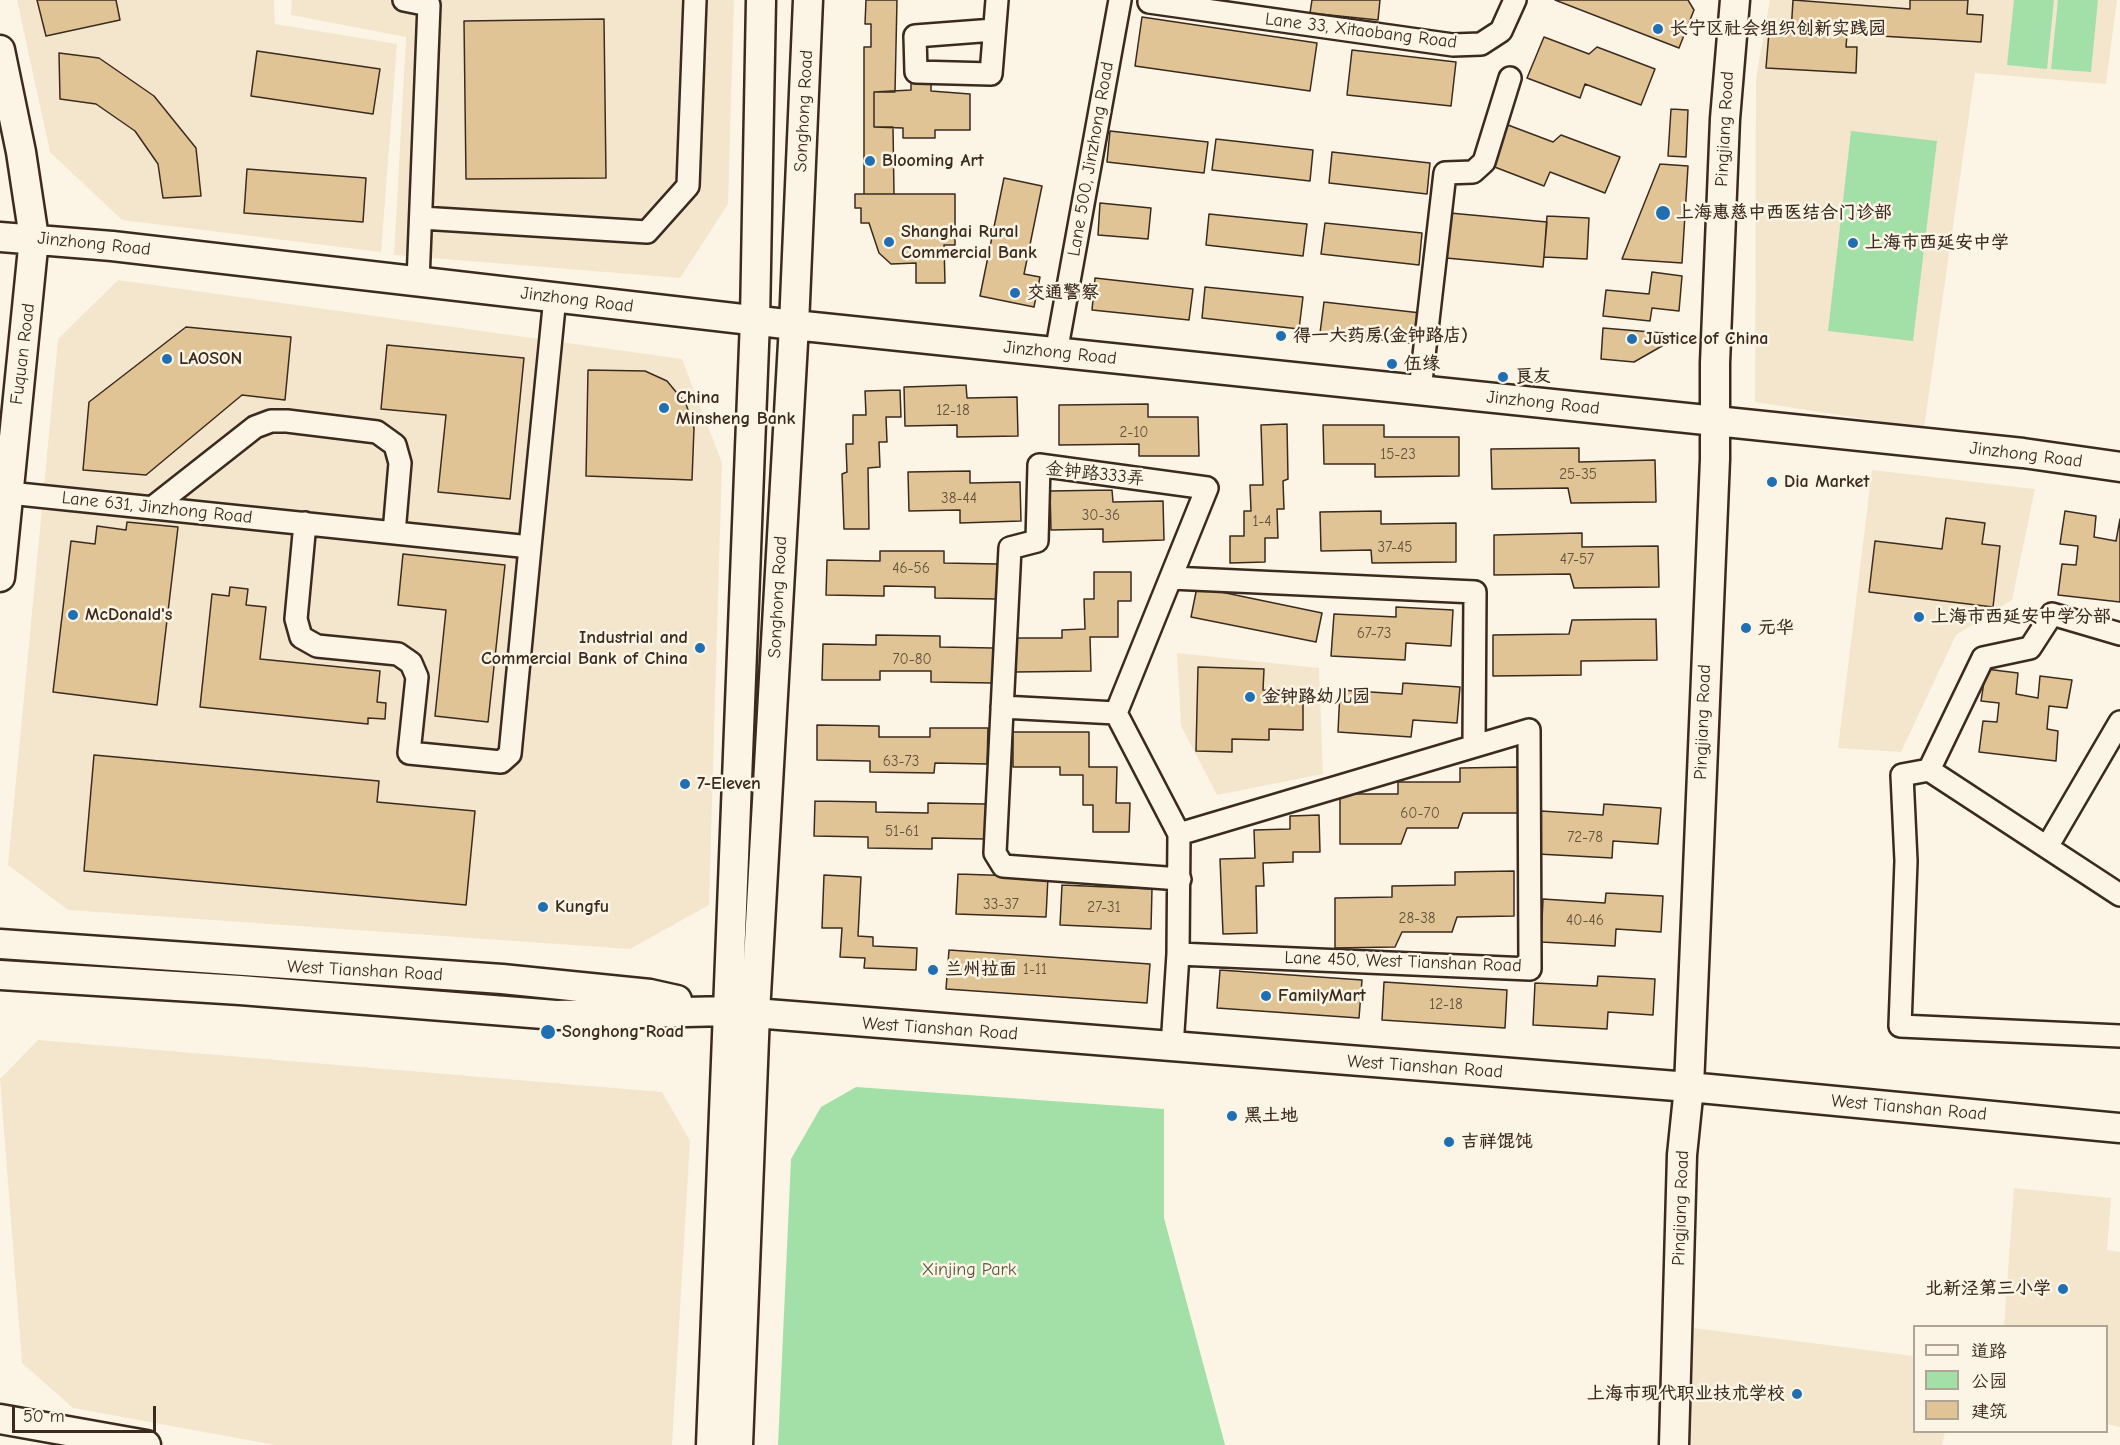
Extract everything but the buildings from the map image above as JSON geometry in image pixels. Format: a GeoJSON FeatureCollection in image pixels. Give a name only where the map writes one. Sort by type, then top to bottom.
{"type":"FeatureCollection","features":[{"type":"Feature","properties":{"kind":"main road","name":"Songhong Road"},"geometry":{"type":"LineString","coordinates":[[738,1445],[742,1012],[761,0]]}},
{"type":"Feature","properties":{"kind":"main road","name":"Songhong Road"},"geometry":{"type":"LineString","coordinates":[[711,1445],[794,325],[808,0]]}},
{"type":"Feature","properties":{"kind":"main road","name":"Pingjiang Road"},"geometry":{"type":"LineString","coordinates":[[1674,1445],[1682,1155],[1689,1087],[1725,119],[1735,0]]}},
{"type":"Feature","properties":{"kind":"main road","name":"Fuquan Road"},"geometry":{"type":"LineString","coordinates":[[0,50],[21,152],[34,238],[0,577]]}},
{"type":"Feature","properties":{"kind":"main road","name":"Jinzhong Road"},"geometry":{"type":"LineString","coordinates":[[0,237],[34,238],[1056,353],[1676,417],[1715,423],[2023,453],[2120,467]]}},
{"type":"Feature","properties":{"kind":"main road","name":"West Tianshan Road"},"geometry":{"type":"LineString","coordinates":[[0,944],[502,979],[650,994],[742,1012]]}},
{"type":"Feature","properties":{"kind":"main road","name":"West Tianshan Road"},"geometry":{"type":"LineString","coordinates":[[0,975],[240,990],[556,1015],[742,1012],[1689,1087],[2120,1128]]}},
{"type":"Feature","properties":{"kind":"main road"},"geometry":{"type":"LineString","coordinates":[[0,1419],[146,1445]]}},
{"type":"Feature","properties":{"kind":"street"},"geometry":{"type":"LineString","coordinates":[[404,0],[429,5],[418,281]]}},
{"type":"Feature","properties":{"kind":"street"},"geometry":{"type":"LineString","coordinates":[[421,218],[647,232],[688,186],[695,0]]}},
{"type":"Feature","properties":{"kind":"street"},"geometry":{"type":"LineString","coordinates":[[994,30],[997,0]]}},
{"type":"Feature","properties":{"kind":"street","name":"Lane 500, Jinzhong Road"},"geometry":{"type":"LineString","coordinates":[[1056,353],[1120,0]]}},
{"type":"Feature","properties":{"kind":"street","name":"Lane 33, Xitaobang Road"},"geometry":{"type":"LineString","coordinates":[[1149,2],[1453,45],[1481,44],[1502,31],[1515,0]]}},
{"type":"Feature","properties":{"kind":"street"},"geometry":{"type":"LineString","coordinates":[[1420,390],[1445,173],[1473,172],[1484,162],[1510,78]]}},
{"type":"Feature","properties":{"kind":"street"},"geometry":{"type":"LineString","coordinates":[[305,524],[296,619],[302,637],[317,646],[398,654],[411,663],[417,677],[409,753],[501,762],[510,754],[555,297]]}},
{"type":"Feature","properties":{"kind":"street"},"geometry":{"type":"LineString","coordinates":[[152,508],[255,427],[271,421],[287,421],[377,432],[395,445],[400,463],[394,533]]}},
{"type":"Feature","properties":{"kind":"street","name":"金钟路333弄"},"geometry":{"type":"LineString","coordinates":[[1002,707],[1010,548],[1037,541],[1039,465],[1207,488],[1116,713]]}},
{"type":"Feature","properties":{"kind":"street","name":"Lane 631, Jinzhong Road"},"geometry":{"type":"LineString","coordinates":[[9,493],[530,547]]}},
{"type":"Feature","properties":{"kind":"street"},"geometry":{"type":"LineString","coordinates":[[1171,578],[1475,592],[1474,745]]}},
{"type":"Feature","properties":{"kind":"street"},"geometry":{"type":"LineString","coordinates":[[1929,770],[1983,658],[2030,648],[2052,614],[2120,634]]}},
{"type":"Feature","properties":{"kind":"street"},"geometry":{"type":"LineString","coordinates":[[1172,1047],[1178,954],[1180,879],[1179,834],[1116,713],[1002,707],[995,853],[1003,866],[1180,879]]}},
{"type":"Feature","properties":{"kind":"street"},"geometry":{"type":"LineString","coordinates":[[2047,847],[2119,724]]}},
{"type":"Feature","properties":{"kind":"street","name":"Lane 450, West Tianshan Road"},"geometry":{"type":"LineString","coordinates":[[1178,954],[1530,969],[1529,730],[1179,834]]}},
{"type":"Feature","properties":{"kind":"street"},"geometry":{"type":"LineString","coordinates":[[2120,895],[1929,770],[1902,775],[1906,861],[1900,1026],[2120,1036]]}},
{"type":"Feature","properties":{"kind":"shaded area"},"geometry":{"type":"Polygon","coordinates":[[[17,0],[274,0],[275,24],[397,44],[381,252],[122,220],[50,152],[17,0]]]}},
{"type":"Feature","properties":{"kind":"shaded area"},"geometry":{"type":"Polygon","coordinates":[[[292,0],[734,0],[728,204],[680,278],[394,255],[406,37],[291,15],[292,0]]]}},
{"type":"Feature","properties":{"kind":"shaded area","name":"上海市西延安中学"},"geometry":{"type":"Polygon","coordinates":[[[1770,0],[2117,0],[2106,84],[1975,73],[1924,428],[1755,402],[1756,78],[1770,0]]]}},
{"type":"Feature","properties":{"kind":"shaded area"},"geometry":{"type":"Polygon","coordinates":[[[118,280],[682,359],[722,463],[709,905],[630,949],[68,910],[8,865],[58,339],[118,280]]]}},
{"type":"Feature","properties":{"kind":"shaded area","name":"上海市西延安中学分部"},"geometry":{"type":"Polygon","coordinates":[[[1872,470],[2035,489],[2012,600],[1956,635],[1901,752],[1838,748],[1872,470]]]}},
{"type":"Feature","properties":{"kind":"shaded area","name":"金钟路幼儿园"},"geometry":{"type":"Polygon","coordinates":[[[1177,653],[1319,668],[1323,774],[1217,795],[1181,726],[1177,653]]]}},
{"type":"Feature","properties":{"kind":"shaded area"},"geometry":{"type":"Polygon","coordinates":[[[38,1040],[662,1092],[690,1141],[672,1445],[275,1445],[73,1408],[22,1363],[0,1079],[38,1040]]]}},
{"type":"Feature","properties":{"kind":"shaded area","name":"北新泾第三小学"},"geometry":{"type":"Polygon","coordinates":[[[2014,1188],[2111,1198],[2107,1250],[2120,1252],[2120,1427],[2108,1424],[2108,1325],[2004,1325],[2014,1188]]]}},
{"type":"Feature","properties":{"kind":"shaded area","name":"上海市现代职业技术学校"},"geometry":{"type":"Polygon","coordinates":[[[1678,1326],[1913,1356],[1913,1433],[1945,1433],[1942,1445],[1679,1445],[1678,1326]]]}},
{"type":"Feature","properties":{"kind":"green space"},"geometry":{"type":"Polygon","coordinates":[[[2014,0],[2054,0],[2047,69],[2007,65],[2014,0]]]}},
{"type":"Feature","properties":{"kind":"green space"},"geometry":{"type":"Polygon","coordinates":[[[2058,0],[2098,0],[2091,72],[2051,69],[2058,0]]]}},
{"type":"Feature","properties":{"kind":"green space"},"geometry":{"type":"Polygon","coordinates":[[[1851,131],[1937,141],[1913,341],[1828,331],[1851,131]]]}},
{"type":"Feature","properties":{"kind":"green space","name":"Xinjing Park"},"geometry":{"type":"Polygon","coordinates":[[[856,1087],[1164,1109],[1164,1218],[1225,1445],[778,1445],[791,1159],[821,1107],[856,1087]]]}},
{"type":"Feature","properties":{"kind":"place","name":"长宁区社会组织创新实践园"},"geometry":{"type":"Point","coordinates":[1658,29]}},
{"type":"Feature","properties":{"kind":"place","name":"Blooming Art"},"geometry":{"type":"Point","coordinates":[870,161]}},
{"type":"Feature","properties":{"kind":"place","name":"上海惠慈中西医结合门诊部"},"geometry":{"type":"Point","coordinates":[1663,213]}},
{"type":"Feature","properties":{"kind":"place","name":"Shanghai Rural Commercial Bank"},"geometry":{"type":"Point","coordinates":[889,242]}},
{"type":"Feature","properties":{"kind":"place","name":"上海市西延安中学"},"geometry":{"type":"Point","coordinates":[1853,243]}},
{"type":"Feature","properties":{"kind":"place","name":"交通警察"},"geometry":{"type":"Point","coordinates":[1015,293]}},
{"type":"Feature","properties":{"kind":"place","name":"得一大药房(金钟路店)"},"geometry":{"type":"Point","coordinates":[1281,336]}},
{"type":"Feature","properties":{"kind":"place","name":"Justice of China"},"geometry":{"type":"Point","coordinates":[1632,339]}},
{"type":"Feature","properties":{"kind":"place","name":"LAOSON"},"geometry":{"type":"Point","coordinates":[167,359]}},
{"type":"Feature","properties":{"kind":"place","name":"伍缘"},"geometry":{"type":"Point","coordinates":[1392,364]}},
{"type":"Feature","properties":{"kind":"place","name":"良友"},"geometry":{"type":"Point","coordinates":[1503,377]}},
{"type":"Feature","properties":{"kind":"place","name":"China Minsheng Bank"},"geometry":{"type":"Point","coordinates":[664,408]}},
{"type":"Feature","properties":{"kind":"place","name":"Dia Market"},"geometry":{"type":"Point","coordinates":[1772,482]}},
{"type":"Feature","properties":{"kind":"place","name":"McDonald's"},"geometry":{"type":"Point","coordinates":[73,615]}},
{"type":"Feature","properties":{"kind":"place","name":"上海市西延安中学分部"},"geometry":{"type":"Point","coordinates":[1919,617]}},
{"type":"Feature","properties":{"kind":"place","name":"元华"},"geometry":{"type":"Point","coordinates":[1746,628]}},
{"type":"Feature","properties":{"kind":"place","name":"Industrial and Commercial Bank of China"},"geometry":{"type":"Point","coordinates":[700,648]}},
{"type":"Feature","properties":{"kind":"place","name":"金钟路幼儿园"},"geometry":{"type":"Point","coordinates":[1250,697]}},
{"type":"Feature","properties":{"kind":"place","name":"7-Eleven"},"geometry":{"type":"Point","coordinates":[685,784]}},
{"type":"Feature","properties":{"kind":"place","name":"Kungfu"},"geometry":{"type":"Point","coordinates":[543,907]}},
{"type":"Feature","properties":{"kind":"place","name":"兰州拉面"},"geometry":{"type":"Point","coordinates":[933,970]}},
{"type":"Feature","properties":{"kind":"place","name":"FamilyMart"},"geometry":{"type":"Point","coordinates":[1266,996]}},
{"type":"Feature","properties":{"kind":"place","name":"Songhong Road"},"geometry":{"type":"Point","coordinates":[548,1032]}},
{"type":"Feature","properties":{"kind":"place","name":"黑土地"},"geometry":{"type":"Point","coordinates":[1232,1116]}},
{"type":"Feature","properties":{"kind":"place","name":"吉祥馄饨"},"geometry":{"type":"Point","coordinates":[1449,1142]}},
{"type":"Feature","properties":{"kind":"place","name":"北新泾第三小学"},"geometry":{"type":"Point","coordinates":[2063,1289]}},
{"type":"Feature","properties":{"kind":"place","name":"上海市现代职业技术学校"},"geometry":{"type":"Point","coordinates":[1797,1394]}}]}
